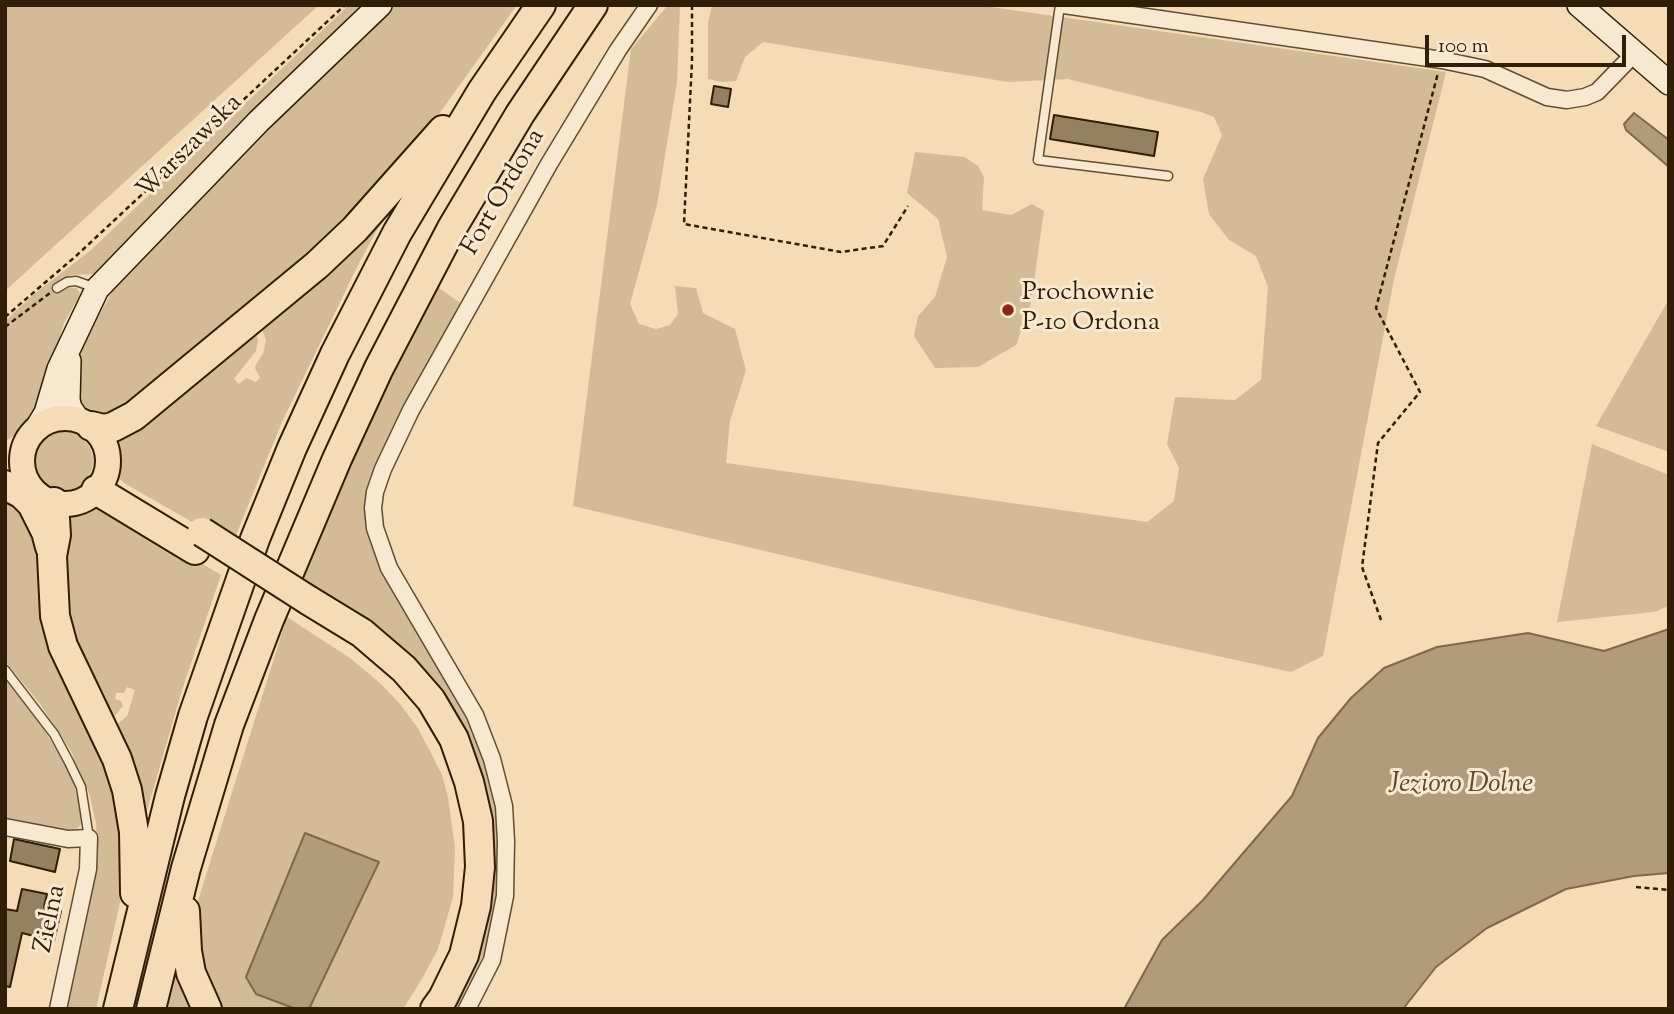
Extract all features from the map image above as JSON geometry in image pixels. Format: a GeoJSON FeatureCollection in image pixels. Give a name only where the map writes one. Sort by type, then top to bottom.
{"type":"FeatureCollection","features":[{"type":"Feature","properties":{"kind":"highway"},"geometry":{"type":"LineString","coordinates":[[118,1009],[135,934],[193,716],[272,495],[335,354],[397,233],[482,91],[541,5]]}},
{"type":"Feature","properties":{"kind":"highway"},"geometry":{"type":"LineString","coordinates":[[151,1009],[186,868],[229,725],[269,620],[337,459],[379,368],[452,228],[520,114],[593,5]]}},
{"type":"Feature","properties":{"kind":"highway"},"geometry":{"type":"LineString","coordinates":[[84,423],[104,429],[134,416],[317,265],[355,229],[433,140],[482,91]]}},
{"type":"Feature","properties":{"kind":"highway"},"geometry":{"type":"LineString","coordinates":[[12,478],[32,504],[46,532],[52,556],[55,616],[62,646],[112,748],[127,790],[134,832],[135,934]]}},
{"type":"Feature","properties":{"kind":"highway"},"geometry":{"type":"LineString","coordinates":[[100,483],[305,608],[362,633],[404,668],[431,700],[454,739],[469,782],[478,821],[480,867],[476,906],[464,955],[435,1009]]}},
{"type":"Feature","properties":{"kind":"highway"},"geometry":{"type":"LineString","coordinates":[[52,556],[56,535],[54,502]]}},
{"type":"Feature","properties":{"kind":"highway"},"geometry":{"type":"LineString","coordinates":[[305,608],[387,679],[425,723],[452,780],[460,808],[464,842],[461,899],[449,951],[428,993],[416,1009]]}},
{"type":"Feature","properties":{"kind":"highway"},"geometry":{"type":"LineString","coordinates":[[186,868],[187,951],[197,990],[207,1009]]}},
{"type":"Feature","properties":{"kind":"main road","name":"Warszawska"},"geometry":{"type":"LineString","coordinates":[[34,432],[46,413],[59,369],[97,289],[259,121],[380,5]]}},
{"type":"Feature","properties":{"kind":"main road"},"geometry":{"type":"LineString","coordinates":[[1579,5],[1669,83]]}},
{"type":"Feature","properties":{"kind":"main road","name":"Warszawska"},"geometry":{"type":"LineString","coordinates":[[69,351],[68,400],[70,408],[84,423]]}},
{"type":"Feature","properties":{"kind":"main road"},"geometry":{"type":"LineString","coordinates":[[5,451],[23,442],[34,432],[44,423],[61,418],[84,423],[105,446],[107,466],[100,483],[76,502],[54,502],[12,478],[22,462],[23,452],[34,432]]}},
{"type":"Feature","properties":{"kind":"street","name":"Fort Ordona"},"geometry":{"type":"LineString","coordinates":[[467,1009],[492,960],[505,896],[504,806],[492,759],[475,715],[389,568],[375,528],[375,492],[411,410],[549,164],[618,50],[649,5]]}},
{"type":"Feature","properties":{"kind":"street"},"geometry":{"type":"LineString","coordinates":[[1062,5],[1442,60],[1485,69],[1547,97],[1567,100],[1597,92],[1634,54]]}},
{"type":"Feature","properties":{"kind":"street"},"geometry":{"type":"LineString","coordinates":[[5,827],[68,839],[89,838]]}},
{"type":"Feature","properties":{"kind":"street","name":"Zielna"},"geometry":{"type":"LineString","coordinates":[[58,1009],[88,869],[89,838]]}},
{"type":"Feature","properties":{"kind":"lane"},"geometry":{"type":"LineString","coordinates":[[1062,5],[1038,160],[1168,176]]}},
{"type":"Feature","properties":{"kind":"lane"},"geometry":{"type":"LineString","coordinates":[[57,288],[67,282],[76,281],[97,289]]}},
{"type":"Feature","properties":{"kind":"lane"},"geometry":{"type":"LineString","coordinates":[[5,670],[54,734],[69,762],[81,787],[89,838]]}},
{"type":"Feature","properties":{"kind":"path"},"geometry":{"type":"LineString","coordinates":[[5,317],[76,256],[345,5]]}},
{"type":"Feature","properties":{"kind":"path"},"geometry":{"type":"LineString","coordinates":[[692,5],[684,224],[841,252],[883,246],[908,206]]}},
{"type":"Feature","properties":{"kind":"path"},"geometry":{"type":"LineString","coordinates":[[1381,620],[1362,566],[1378,443],[1420,392],[1376,308],[1442,60]]}},
{"type":"Feature","properties":{"kind":"path"},"geometry":{"type":"LineString","coordinates":[[5,327],[57,288]]}},
{"type":"Feature","properties":{"kind":"path"},"geometry":{"type":"LineString","coordinates":[[1636,887],[1669,890]]}},
{"type":"Feature","properties":{"kind":"shaded area"},"geometry":{"type":"Polygon","coordinates":[[[5,5],[319,5],[5,291],[5,5]]]}},
{"type":"Feature","properties":{"kind":"shaded area"},"geometry":{"type":"Polygon","coordinates":[[[349,5],[372,5],[101,271],[95,274],[71,275],[56,284],[60,292],[77,288],[80,293],[64,323],[37,411],[14,436],[5,441],[5,321],[33,295],[91,250],[349,5]]]}},
{"type":"Feature","properties":{"kind":"shaded area"},"geometry":{"type":"Polygon","coordinates":[[[394,5],[517,5],[406,160],[368,205],[118,416],[93,417],[76,400],[76,371],[80,352],[117,283],[141,255],[394,5]]]}},
{"type":"Feature","properties":{"kind":"shaded area"},"geometry":{"type":"Polygon","coordinates":[[[668,5],[680,5],[677,82],[657,205],[630,304],[639,324],[656,329],[670,325],[678,314],[675,286],[696,288],[703,313],[735,329],[746,370],[730,421],[726,463],[1147,522],[1174,501],[1179,468],[1167,444],[1175,397],[1235,400],[1261,380],[1268,287],[1256,256],[1229,240],[1209,214],[1203,179],[1222,135],[1214,117],[1068,79],[1008,82],[763,42],[745,57],[736,81],[708,79],[708,23],[712,5],[977,5],[1446,72],[1394,279],[1323,656],[1291,672],[573,506],[631,49],[668,5]]]}},
{"type":"Feature","properties":{"kind":"shaded area"},"geometry":{"type":"Polygon","coordinates":[[[915,152],[964,157],[978,166],[984,177],[982,210],[1011,215],[1032,204],[1044,211],[1031,303],[1016,345],[978,367],[935,368],[914,336],[918,316],[935,297],[947,257],[938,219],[907,193],[915,152]]]}},
{"type":"Feature","properties":{"kind":"shaded area"},"geometry":{"type":"Polygon","coordinates":[[[385,215],[282,422],[232,545],[124,483],[117,476],[110,441],[255,331],[258,340],[256,351],[234,379],[239,384],[246,378],[256,382],[260,378],[255,368],[263,354],[266,340],[261,327],[385,215]]]}},
{"type":"Feature","properties":{"kind":"shaded area"},"geometry":{"type":"Polygon","coordinates":[[[433,284],[462,304],[370,513],[480,740],[498,805],[499,888],[494,916],[483,955],[459,1009],[444,1009],[477,934],[455,730],[298,587],[348,460],[433,284]]]}},
{"type":"Feature","properties":{"kind":"shaded area"},"geometry":{"type":"Polygon","coordinates":[[[1669,299],[1669,452],[1596,426],[1669,299]]]}},
{"type":"Feature","properties":{"kind":"shaded area"},"geometry":{"type":"Polygon","coordinates":[[[57,431],[69,431],[88,444],[93,461],[91,473],[80,486],[69,491],[57,491],[38,478],[33,467],[33,455],[46,436],[57,431]]]}},
{"type":"Feature","properties":{"kind":"shaded area"},"geometry":{"type":"Polygon","coordinates":[[[1592,444],[1669,475],[1669,606],[1654,612],[1557,622],[1592,444]]]}},
{"type":"Feature","properties":{"kind":"shaded area"},"geometry":{"type":"Polygon","coordinates":[[[5,491],[15,497],[39,541],[41,610],[122,801],[122,894],[96,1009],[66,1009],[98,857],[96,823],[89,793],[71,751],[40,704],[5,661],[5,491]]]}},
{"type":"Feature","properties":{"kind":"shaded area"},"geometry":{"type":"Polygon","coordinates":[[[86,500],[100,502],[221,575],[182,690],[142,828],[113,728],[127,716],[135,690],[127,687],[124,693],[116,693],[115,699],[121,701],[123,706],[113,718],[65,634],[64,504],[86,500]]]}},
{"type":"Feature","properties":{"kind":"shaded area"},"geometry":{"type":"Polygon","coordinates":[[[287,617],[350,658],[381,684],[417,727],[442,775],[455,848],[453,897],[438,949],[403,1009],[215,1009],[195,935],[197,904],[287,617]]]}},
{"type":"Feature","properties":{"kind":"shaded area"},"geometry":{"type":"Polygon","coordinates":[[[5,678],[43,728],[67,767],[82,816],[78,828],[64,831],[5,821],[5,678]]]}},
{"type":"Feature","properties":{"kind":"shaded area"},"geometry":{"type":"Polygon","coordinates":[[[179,956],[198,1009],[167,1009],[179,956]]]}},
{"type":"Feature","properties":{"kind":"water"},"geometry":{"type":"Polygon","coordinates":[[[1634,113],[1669,140],[1669,167],[1626,130],[1624,124],[1634,113]]]}},
{"type":"Feature","properties":{"kind":"water","name":"Jezioro Dolne"},"geometry":{"type":"Polygon","coordinates":[[[1669,629],[1669,873],[1634,876],[1566,889],[1487,928],[1436,967],[1403,1009],[1124,1009],[1162,940],[1203,900],[1292,796],[1318,738],[1351,698],[1384,668],[1437,647],[1528,633],[1604,651],[1669,629]]]}},
{"type":"Feature","properties":{"kind":"water"},"geometry":{"type":"Polygon","coordinates":[[[305,833],[379,862],[309,1009],[296,1009],[256,994],[246,977],[305,833]]]}},
{"type":"Feature","properties":{"kind":"building"},"geometry":{"type":"Polygon","coordinates":[[[714,86],[731,89],[728,107],[711,104],[714,86]]]}},
{"type":"Feature","properties":{"kind":"building"},"geometry":{"type":"Polygon","coordinates":[[[1054,115],[1158,132],[1154,156],[1050,139],[1054,115]]]}},
{"type":"Feature","properties":{"kind":"building"},"geometry":{"type":"Polygon","coordinates":[[[14,839],[60,849],[55,872],[10,861],[14,839]]]}},
{"type":"Feature","properties":{"kind":"building"},"geometry":{"type":"Polygon","coordinates":[[[22,889],[47,894],[44,907],[61,911],[54,941],[22,933],[10,987],[5,986],[5,909],[17,911],[22,889]]]}},
{"type":"Feature","properties":{"kind":"place","name":"Prochownie P-10 Ordona"},"geometry":{"type":"Point","coordinates":[1008,310]}}]}
